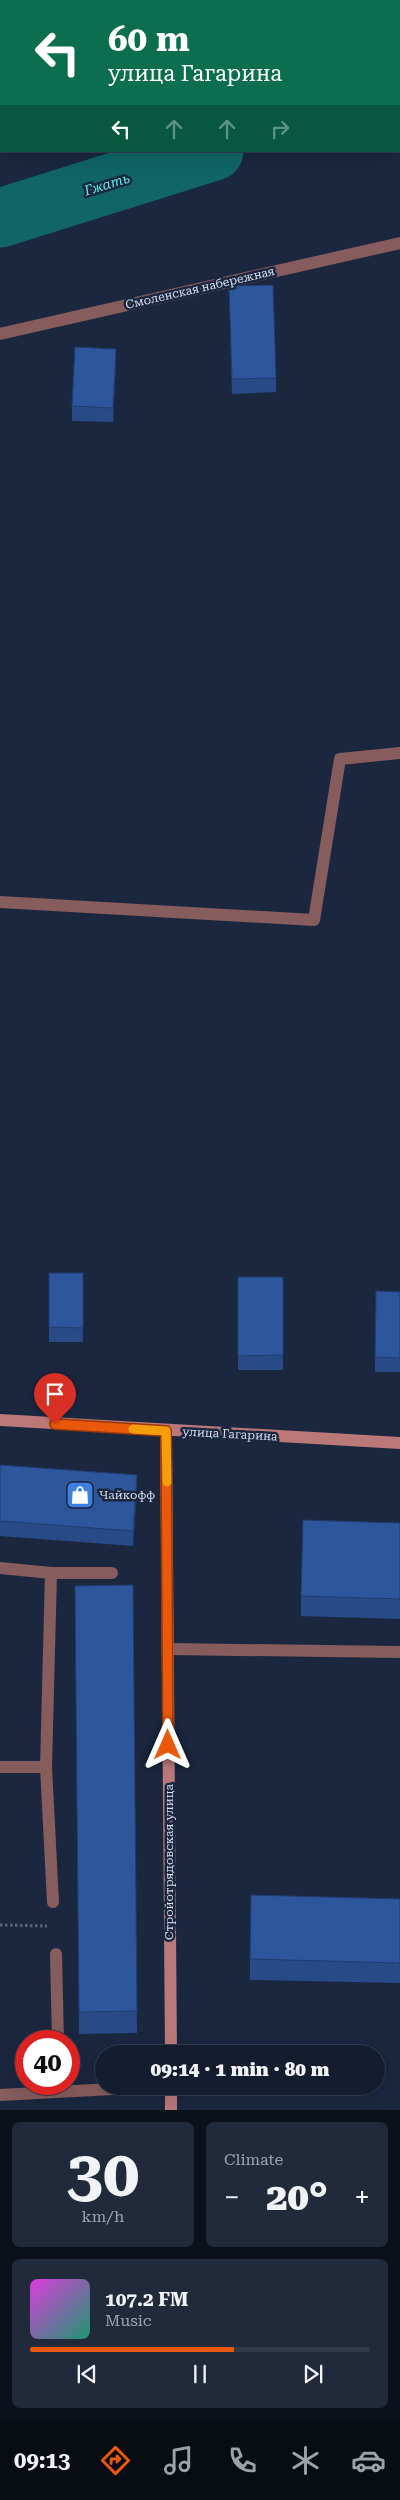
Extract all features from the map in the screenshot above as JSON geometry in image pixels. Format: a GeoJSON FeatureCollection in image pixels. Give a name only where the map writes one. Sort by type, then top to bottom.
{"type":"FeatureCollection","features":[{"type":"Feature","properties":{"kind":"street","name":"Смоленская набережная"},"geometry":{"type":"LineString","coordinates":[[0,334],[400,242]]}},
{"type":"Feature","properties":{"kind":"street"},"geometry":{"type":"LineString","coordinates":[[0,902],[314,920],[340,759],[400,753]]}},
{"type":"Feature","properties":{"kind":"street","name":"улица Гагарина"},"geometry":{"type":"LineString","coordinates":[[0,1420],[400,1443]]}},
{"type":"Feature","properties":{"kind":"street","name":"Стройотрядовская улица"},"geometry":{"type":"LineString","coordinates":[[166,1431],[171,2045]]}},
{"type":"Feature","properties":{"kind":"street"},"geometry":{"type":"LineString","coordinates":[[0,1568],[51,1573],[112,1573]]}},
{"type":"Feature","properties":{"kind":"street"},"geometry":{"type":"LineString","coordinates":[[51,1573],[46,1767],[53,1902]]}},
{"type":"Feature","properties":{"kind":"street"},"geometry":{"type":"LineString","coordinates":[[168,1649],[400,1652]]}},
{"type":"Feature","properties":{"kind":"street"},"geometry":{"type":"LineString","coordinates":[[0,1767],[46,1767]]}},
{"type":"Feature","properties":{"kind":"street"},"geometry":{"type":"LineString","coordinates":[[56,1954],[58,2030]]}},
{"type":"Feature","properties":{"kind":"street"},"geometry":{"type":"LineString","coordinates":[[80,2088],[95,2087]]}},
{"type":"Feature","properties":{"kind":"street"},"geometry":{"type":"LineString","coordinates":[[0,2095],[15,2093]]}},
{"type":"Feature","properties":{"kind":"street"},"geometry":{"type":"LineString","coordinates":[[170,2095],[171,2110]]}},
{"type":"Feature","properties":{"kind":"path"},"geometry":{"type":"LineString","coordinates":[[0,1925],[54,1926],[53,1902]]}},
{"type":"Feature","properties":{"kind":"building"},"geometry":{"type":"Polygon","coordinates":[[[273,285],[276,378],[232,379],[229,286],[273,285]]]}},
{"type":"Feature","properties":{"kind":"building"},"geometry":{"type":"Polygon","coordinates":[[[75,347],[116,349],[113,408],[72,406],[75,347]]]}},
{"type":"Feature","properties":{"kind":"building"},"geometry":{"type":"Polygon","coordinates":[[[49,1273],[83,1273],[83,1328],[49,1327],[49,1273]]]}},
{"type":"Feature","properties":{"kind":"building"},"geometry":{"type":"Polygon","coordinates":[[[238,1277],[283,1277],[283,1355],[238,1356],[238,1277]]]}},
{"type":"Feature","properties":{"kind":"building"},"geometry":{"type":"Polygon","coordinates":[[[376,1291],[400,1292],[400,1358],[375,1357],[376,1291]]]}},
{"type":"Feature","properties":{"kind":"building"},"geometry":{"type":"Polygon","coordinates":[[[0,1465],[137,1475],[133,1531],[0,1521],[0,1465]]]}},
{"type":"Feature","properties":{"kind":"building"},"geometry":{"type":"Polygon","coordinates":[[[303,1520],[400,1523],[400,1599],[301,1596],[303,1520]]]}},
{"type":"Feature","properties":{"kind":"building"},"geometry":{"type":"Polygon","coordinates":[[[133,1585],[137,2011],[79,2012],[75,1586],[133,1585]]]}},
{"type":"Feature","properties":{"kind":"building"},"geometry":{"type":"Polygon","coordinates":[[[251,1895],[400,1899],[400,1963],[250,1959],[251,1895]]]}},
{"type":"Feature","properties":{"kind":"waterway","name":"Гжать"},"geometry":{"type":"LineString","coordinates":[[0,218],[211,152]]}},
{"type":"Feature","properties":{"kind":"slow traffic"},"geometry":{"type":"LineString","coordinates":[[133,1429],[166,1431],[167,1482]]}},
{"type":"Feature","properties":{"kind":"place","name":"Чайкофф"},"geometry":{"type":"Point","coordinates":[80,1495]}},
{"type":"Feature","properties":{"kind":"route"},"geometry":{"type":"LineString","coordinates":[[55,1424],[166,1431],[168,1745]]}}]}
